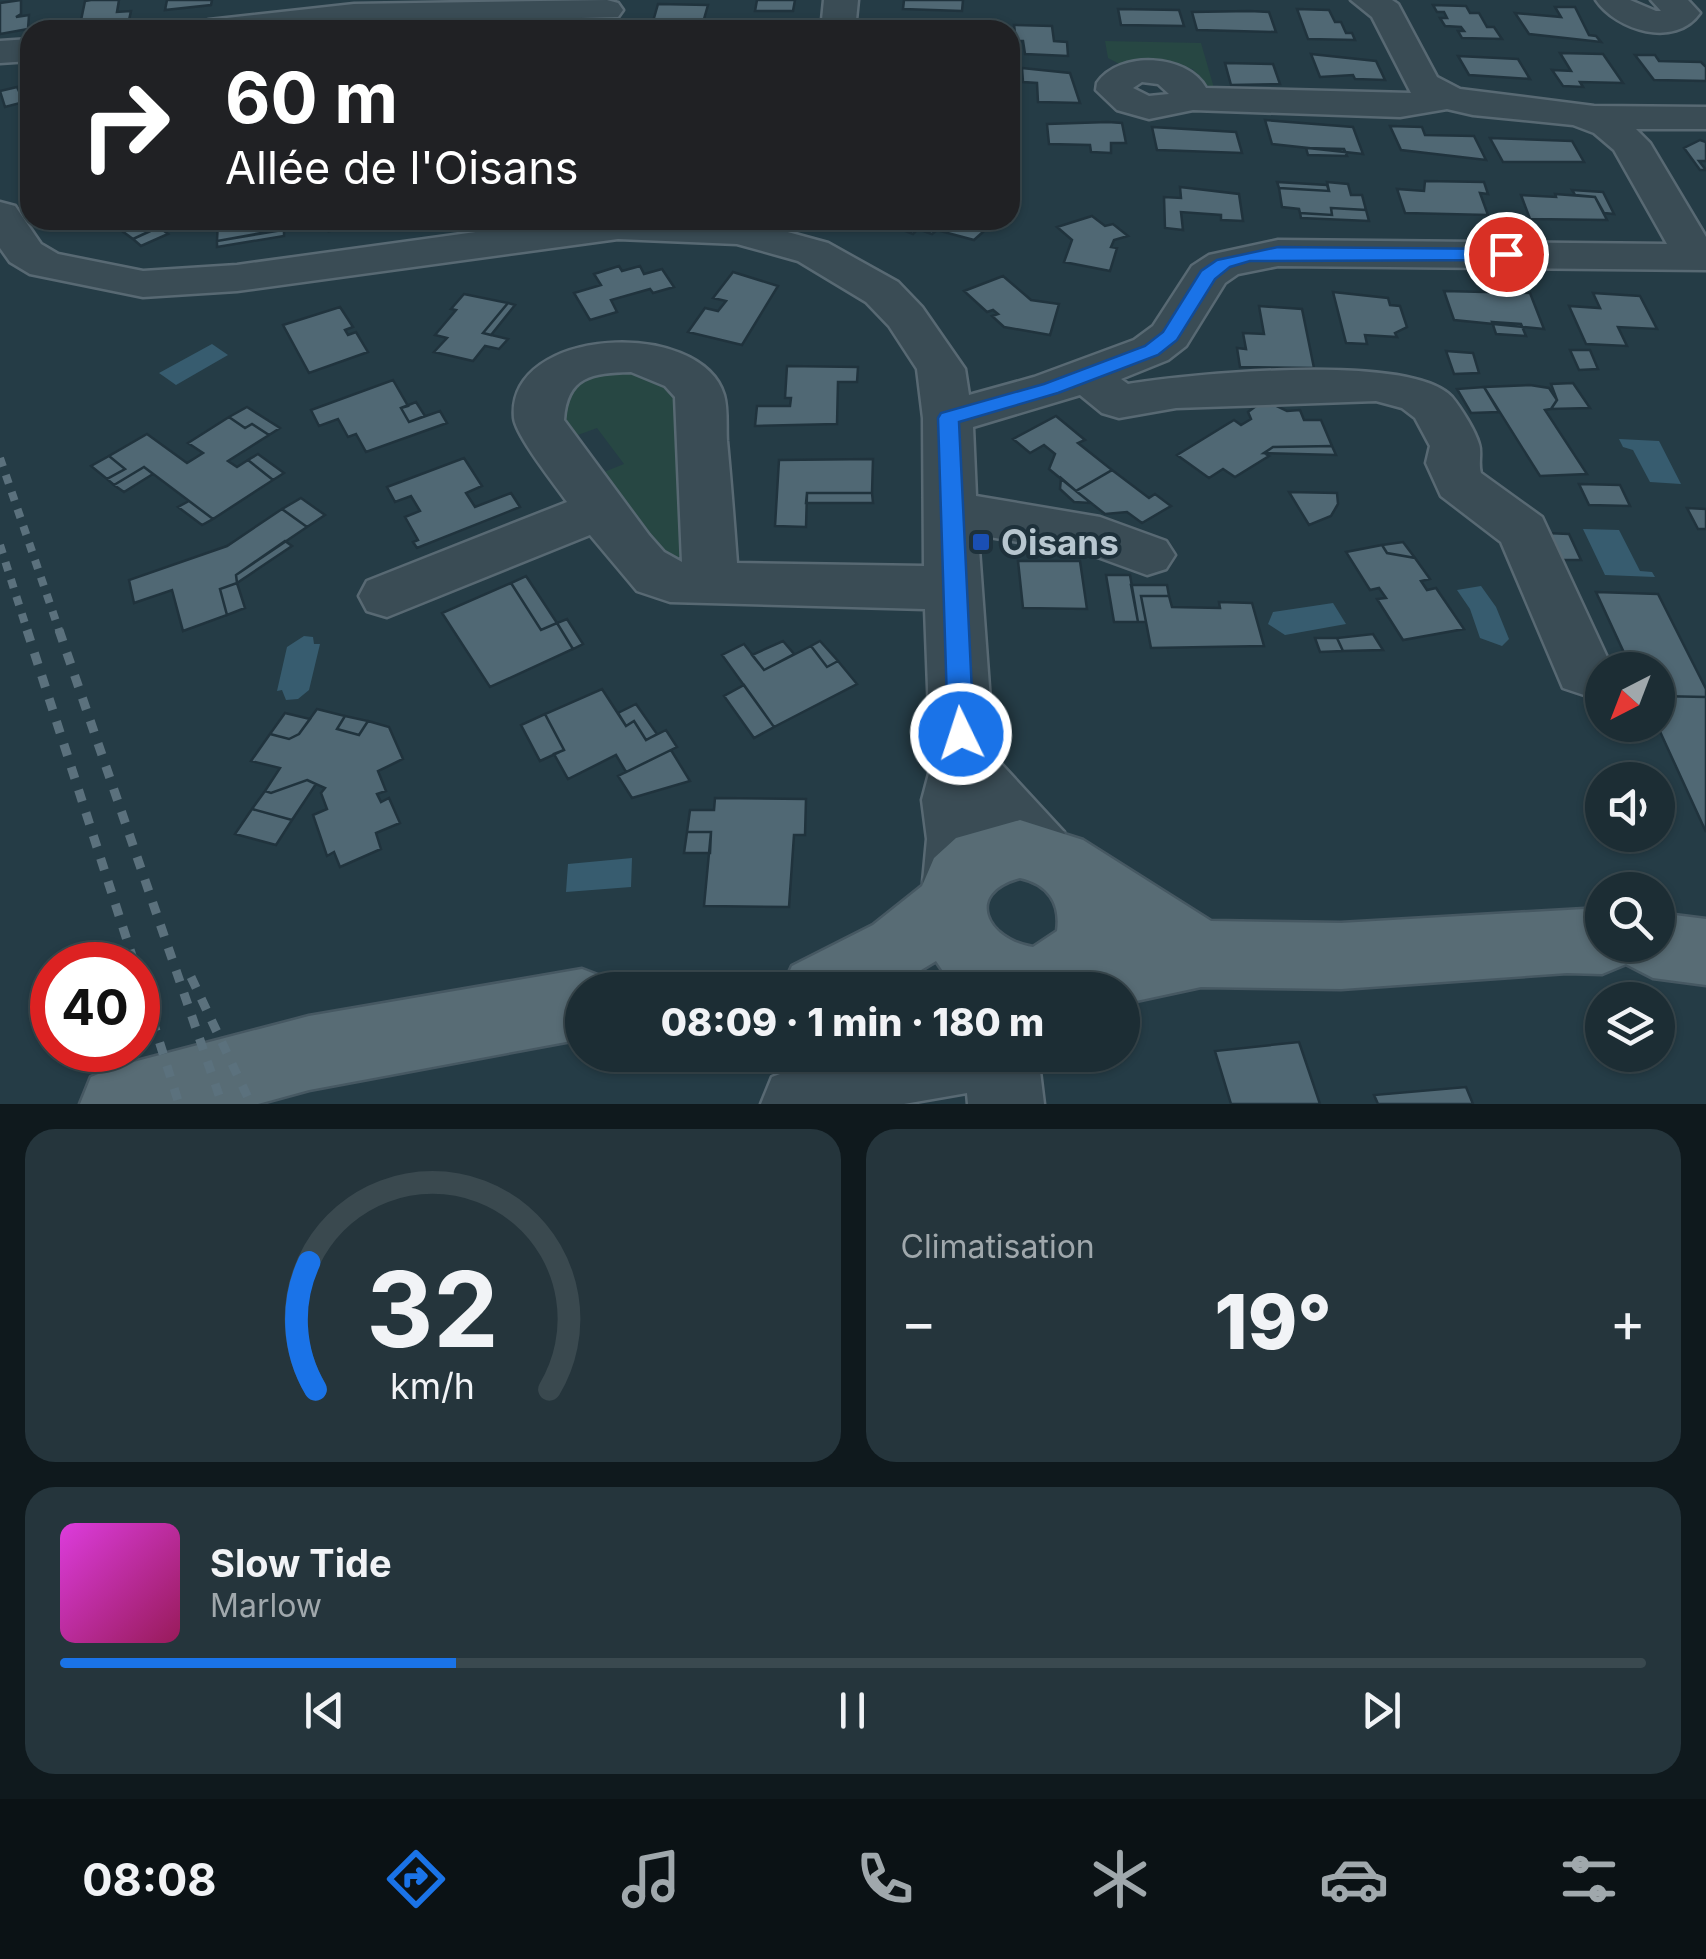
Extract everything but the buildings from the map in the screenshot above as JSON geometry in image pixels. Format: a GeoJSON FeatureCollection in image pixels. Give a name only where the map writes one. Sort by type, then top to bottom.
{"type":"FeatureCollection","features":[{"type":"Feature","properties":{"kind":"main road"},"geometry":{"type":"LineString","coordinates":[[852,972],[898,948],[954,893],[982,856],[1020,849],[1055,861],[1201,954]]}},
{"type":"Feature","properties":{"kind":"main road"},"geometry":{"type":"LineString","coordinates":[[1042,972],[1076,963],[1088,946],[1094,927],[1092,906],[1084,887],[1055,861]]}},
{"type":"Feature","properties":{"kind":"main road"},"geometry":{"type":"LineString","coordinates":[[954,893],[952,924],[960,942],[996,972]]}},
{"type":"Feature","properties":{"kind":"main road"},"geometry":{"type":"LineString","coordinates":[[1110,972],[1201,954],[1341,956],[1585,942]]}},
{"type":"Feature","properties":{"kind":"main road"},"geometry":{"type":"LineString","coordinates":[[1675,948],[1706,952]]}},
{"type":"Feature","properties":{"kind":"main road"},"geometry":{"type":"LineString","coordinates":[[118,1104],[310,1053],[565,1007]]}},
{"type":"Feature","properties":{"kind":"street"},"geometry":{"type":"LineString","coordinates":[[1368,0],[1386,11],[1422,84],[1446,98],[1487,106],[1566,110],[1598,118],[1706,118]]}},
{"type":"Feature","properties":{"kind":"street"},"geometry":{"type":"LineString","coordinates":[[1627,19],[1664,22],[1680,18],[1681,8],[1668,0]]}},
{"type":"Feature","properties":{"kind":"street"},"geometry":{"type":"LineString","coordinates":[[300,20],[354,14],[606,13]]}},
{"type":"Feature","properties":{"kind":"street"},"geometry":{"type":"LineString","coordinates":[[1187,100],[1400,106],[1446,98]]}},
{"type":"Feature","properties":{"kind":"street"},"geometry":{"type":"LineString","coordinates":[[1598,118],[1616,128],[1630,143],[1701,256]]}},
{"type":"Feature","properties":{"kind":"street"},"geometry":{"type":"LineString","coordinates":[[0,215],[26,253],[45,264],[143,284],[237,278],[524,230]]}},
{"type":"Feature","properties":{"kind":"street"},"geometry":{"type":"LineString","coordinates":[[0,253],[11,270],[50,288],[96,297],[146,300],[230,292],[437,259],[530,230]]}},
{"type":"Feature","properties":{"kind":"street"},"geometry":{"type":"LineString","coordinates":[[729,230],[813,252],[882,292],[906,317],[944,394],[963,766],[954,800],[960,838],[954,893]]}},
{"type":"Feature","properties":{"kind":"street"},"geometry":{"type":"LineString","coordinates":[[944,394],[1051,388],[1152,350],[1170,336],[1208,275],[1224,264],[1249,256],[1701,256]]}},
{"type":"Feature","properties":{"kind":"street"},"geometry":{"type":"LineString","coordinates":[[711,584],[699,394],[692,382],[664,362],[631,356],[598,358],[579,364],[553,381],[540,400],[539,421],[647,570],[661,579],[711,584],[952,588]]}},
{"type":"Feature","properties":{"kind":"street"},"geometry":{"type":"LineString","coordinates":[[1085,374],[1119,402],[1176,392],[1377,385],[1419,397],[1434,408],[1455,446],[1452,463],[1459,482],[1523,532],[1584,670]]}},
{"type":"Feature","properties":{"kind":"street"},"geometry":{"type":"LineString","coordinates":[[387,596],[602,509]]}},
{"type":"Feature","properties":{"kind":"street"},"geometry":{"type":"LineString","coordinates":[[950,511],[1100,537],[1147,555]]}},
{"type":"Feature","properties":{"kind":"street"},"geometry":{"type":"LineString","coordinates":[[963,766],[1055,861]]}},
{"type":"Feature","properties":{"kind":"street"},"geometry":{"type":"LineString","coordinates":[[799,1104],[891,1072]]}},
{"type":"Feature","properties":{"kind":"street"},"geometry":{"type":"LineString","coordinates":[[1003,1072],[1006,1104]]}},
{"type":"Feature","properties":{"kind":"green space"},"geometry":{"type":"Polygon","coordinates":[[[1105,41],[1201,43],[1214,88],[1196,81],[1193,69],[1125,67],[1108,58],[1105,41]]]}},
{"type":"Feature","properties":{"kind":"green space"},"geometry":{"type":"Polygon","coordinates":[[[635,369],[675,390],[682,556],[667,565],[594,476],[624,464],[597,428],[567,439],[558,401],[590,375],[635,369]]]}},
{"type":"Feature","properties":{"kind":"water"},"geometry":{"type":"Polygon","coordinates":[[[212,344],[228,355],[176,385],[159,373],[212,344]]]}},
{"type":"Feature","properties":{"kind":"water"},"geometry":{"type":"Polygon","coordinates":[[[1619,439],[1659,441],[1681,484],[1650,482],[1633,450],[1623,447],[1619,439]]]}},
{"type":"Feature","properties":{"kind":"water"},"geometry":{"type":"Polygon","coordinates":[[[1583,529],[1619,530],[1640,571],[1652,572],[1655,577],[1605,575],[1583,529]]]}},
{"type":"Feature","properties":{"kind":"water"},"geometry":{"type":"Polygon","coordinates":[[[1481,586],[1496,607],[1509,639],[1502,646],[1480,638],[1470,609],[1457,590],[1481,586]]]}},
{"type":"Feature","properties":{"kind":"water"},"geometry":{"type":"Polygon","coordinates":[[[1333,603],[1346,624],[1285,635],[1268,624],[1273,612],[1333,603]]]}},
{"type":"Feature","properties":{"kind":"water"},"geometry":{"type":"Polygon","coordinates":[[[304,636],[313,637],[314,644],[320,644],[309,690],[298,699],[286,700],[282,690],[277,691],[287,647],[304,636]]]}},
{"type":"Feature","properties":{"kind":"water"},"geometry":{"type":"Polygon","coordinates":[[[632,858],[631,887],[566,892],[568,864],[632,858]]]}},
{"type":"Feature","properties":{"kind":"railway"},"geometry":{"type":"LineString","coordinates":[[0,458],[60,633]]}},
{"type":"Feature","properties":{"kind":"railway"},"geometry":{"type":"LineString","coordinates":[[0,545],[28,633]]}},
{"type":"Feature","properties":{"kind":"railway"},"geometry":{"type":"LineString","coordinates":[[27,630],[128,942]]}},
{"type":"Feature","properties":{"kind":"railway"},"geometry":{"type":"LineString","coordinates":[[59,630],[222,1104]]}},
{"type":"Feature","properties":{"kind":"railway"},"geometry":{"type":"LineString","coordinates":[[191,977],[251,1104]]}},
{"type":"Feature","properties":{"kind":"railway"},"geometry":{"type":"LineString","coordinates":[[160,1044],[179,1104]]}},
{"type":"Feature","properties":{"kind":"place","name":"Oisans"},"geometry":{"type":"Point","coordinates":[981,542]}},
{"type":"Feature","properties":{"kind":"route"},"geometry":{"type":"LineString","coordinates":[[961,734],[948,418],[1051,388],[1152,350],[1170,336],[1208,275],[1224,264],[1249,256],[1506,254]]}}]}
